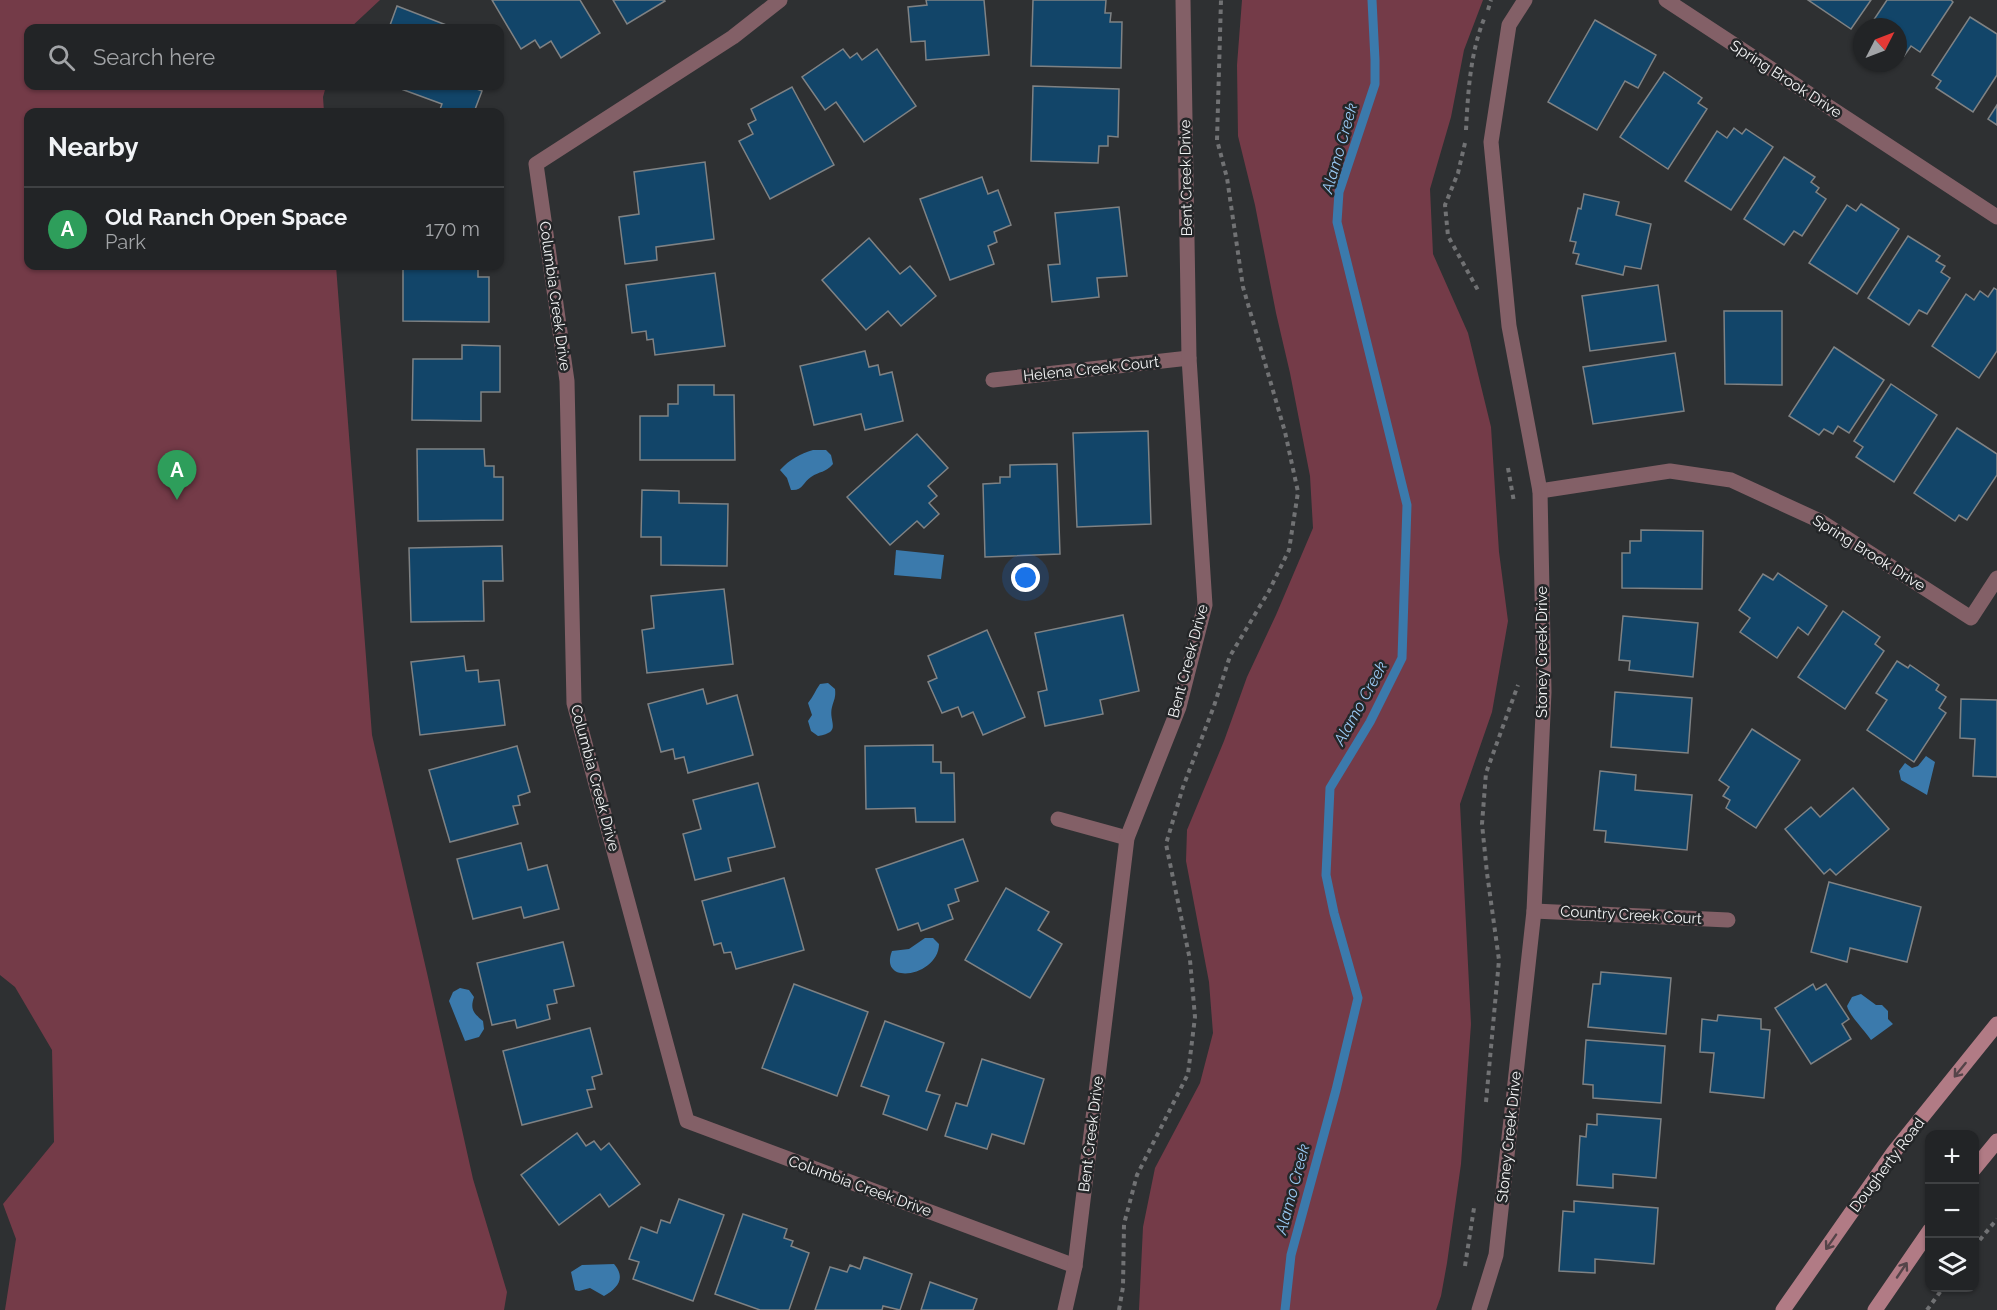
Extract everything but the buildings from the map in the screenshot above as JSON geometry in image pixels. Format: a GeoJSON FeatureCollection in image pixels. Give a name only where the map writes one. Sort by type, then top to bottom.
{"type":"FeatureCollection","features":[{"type":"Feature","properties":{"kind":"main road","name":"Dougherty Road"},"geometry":{"type":"LineString","coordinates":[[1783,1310],[1893,1153],[1997,1024]]}},
{"type":"Feature","properties":{"kind":"main road"},"geometry":{"type":"LineString","coordinates":[[1979,1163],[1997,1141]]}},
{"type":"Feature","properties":{"kind":"main road"},"geometry":{"type":"LineString","coordinates":[[1875,1310],[1925,1236]]}},
{"type":"Feature","properties":{"kind":"street","name":"Columbia Creek Drive"},"geometry":{"type":"LineString","coordinates":[[780,0],[733,37],[536,164],[567,381],[574,703],[687,1121],[1075,1266]]}},
{"type":"Feature","properties":{"kind":"street","name":"Bent Creek Drive"},"geometry":{"type":"LineString","coordinates":[[1065,1310],[1075,1266],[1127,838],[1179,707],[1205,605],[1189,358],[1184,0]]}},
{"type":"Feature","properties":{"kind":"street","name":"Stoney Creek Drive"},"geometry":{"type":"LineString","coordinates":[[1479,1310],[1496,1255],[1534,911],[1544,692],[1540,491],[1509,326],[1491,142],[1509,25],[1525,0]]}},
{"type":"Feature","properties":{"kind":"street","name":"Spring Brook Drive"},"geometry":{"type":"LineString","coordinates":[[1666,0],[1997,218]]}},
{"type":"Feature","properties":{"kind":"street","name":"Helena Creek Court"},"geometry":{"type":"LineString","coordinates":[[993,380],[1189,358]]}},
{"type":"Feature","properties":{"kind":"street","name":"Spring Brook Drive"},"geometry":{"type":"LineString","coordinates":[[1540,491],[1670,471],[1731,480],[1820,520],[1971,618],[1997,578]]}},
{"type":"Feature","properties":{"kind":"street"},"geometry":{"type":"LineString","coordinates":[[1058,819],[1127,838]]}},
{"type":"Feature","properties":{"kind":"street","name":"Country Creek Court"},"geometry":{"type":"LineString","coordinates":[[1534,911],[1728,920]]}},
{"type":"Feature","properties":{"kind":"path"},"geometry":{"type":"LineString","coordinates":[[1481,300],[1479,290],[1448,236],[1445,205],[1458,173],[1465,145],[1468,93],[1477,36],[1491,0]]}},
{"type":"Feature","properties":{"kind":"path"},"geometry":{"type":"LineString","coordinates":[[1507,462],[1514,504]]}},
{"type":"Feature","properties":{"kind":"path"},"geometry":{"type":"LineString","coordinates":[[1485,1113],[1499,960],[1482,824],[1485,773],[1518,687],[1519,675]]}},
{"type":"Feature","properties":{"kind":"path"},"geometry":{"type":"LineString","coordinates":[[1465,1267],[1475,1204]]}},
{"type":"Feature","properties":{"kind":"path"},"geometry":{"type":"LineString","coordinates":[[1979,1241],[1997,1219]]}},
{"type":"Feature","properties":{"kind":"path"},"geometry":{"type":"LineString","coordinates":[[1927,1310],[1939,1292]]}},
{"type":"Feature","properties":{"kind":"shaded area"},"geometry":{"type":"Polygon","coordinates":[[[0,0],[380,0],[354,24],[24,24],[24,90],[325,90],[324,108],[24,108],[24,270],[336,270],[372,735],[473,1179],[507,1292],[504,1310],[5,1310],[16,1239],[3,1204],[54,1142],[52,1050],[15,987],[0,975],[0,0]]]}},
{"type":"Feature","properties":{"kind":"shaded area"},"geometry":{"type":"Polygon","coordinates":[[[1242,0],[1483,0],[1464,50],[1451,117],[1430,189],[1433,254],[1468,333],[1491,427],[1499,552],[1508,621],[1492,712],[1460,804],[1471,1024],[1461,1164],[1447,1263],[1436,1310],[1139,1310],[1143,1227],[1155,1168],[1200,1083],[1213,1033],[1209,982],[1186,861],[1187,830],[1224,741],[1247,677],[1313,528],[1310,476],[1255,205],[1238,136],[1237,65],[1242,0]]]}},
{"type":"Feature","properties":{"kind":"water"},"geometry":{"type":"Polygon","coordinates":[[[813,450],[826,450],[831,455],[833,464],[808,479],[800,488],[791,490],[787,478],[780,470],[795,457],[813,450]]]}},
{"type":"Feature","properties":{"kind":"water"},"geometry":{"type":"Polygon","coordinates":[[[896,550],[944,555],[941,579],[894,575],[896,550]]]}},
{"type":"Feature","properties":{"kind":"water"},"geometry":{"type":"Polygon","coordinates":[[[828,683],[835,689],[831,712],[833,726],[830,732],[818,736],[811,731],[808,721],[812,715],[808,703],[820,684],[828,683]]]}},
{"type":"Feature","properties":{"kind":"water"},"geometry":{"type":"Polygon","coordinates":[[[1926,756],[1935,762],[1927,795],[1901,780],[1899,771],[1905,763],[1912,768],[1918,766],[1926,756]]]}},
{"type":"Feature","properties":{"kind":"water"},"geometry":{"type":"Polygon","coordinates":[[[925,938],[933,938],[939,944],[930,964],[910,973],[893,970],[890,962],[892,951],[909,949],[925,938]]]}},
{"type":"Feature","properties":{"kind":"water"},"geometry":{"type":"Polygon","coordinates":[[[460,988],[469,990],[474,997],[473,1010],[483,1021],[484,1029],[479,1037],[465,1041],[449,1001],[453,992],[460,988]]]}},
{"type":"Feature","properties":{"kind":"water"},"geometry":{"type":"Polygon","coordinates":[[[1861,994],[1876,1005],[1882,1005],[1888,1011],[1888,1019],[1893,1024],[1871,1040],[1847,1006],[1852,997],[1861,994]]]}},
{"type":"Feature","properties":{"kind":"water"},"geometry":{"type":"Polygon","coordinates":[[[614,1264],[620,1278],[609,1293],[604,1296],[590,1288],[575,1290],[571,1272],[582,1265],[614,1264]]]}},
{"type":"Feature","properties":{"kind":"waterway","name":"Alamo Creek"},"geometry":{"type":"LineString","coordinates":[[1285,1310],[1291,1255],[1336,1090],[1358,998],[1334,913],[1326,875],[1330,788],[1370,722],[1402,658],[1407,505],[1337,222],[1339,192],[1375,84],[1372,0]]}},
{"type":"Feature","properties":{"kind":"place","name":"Old Ranch Open Space"},"geometry":{"type":"Point","coordinates":[177,500]}}]}
